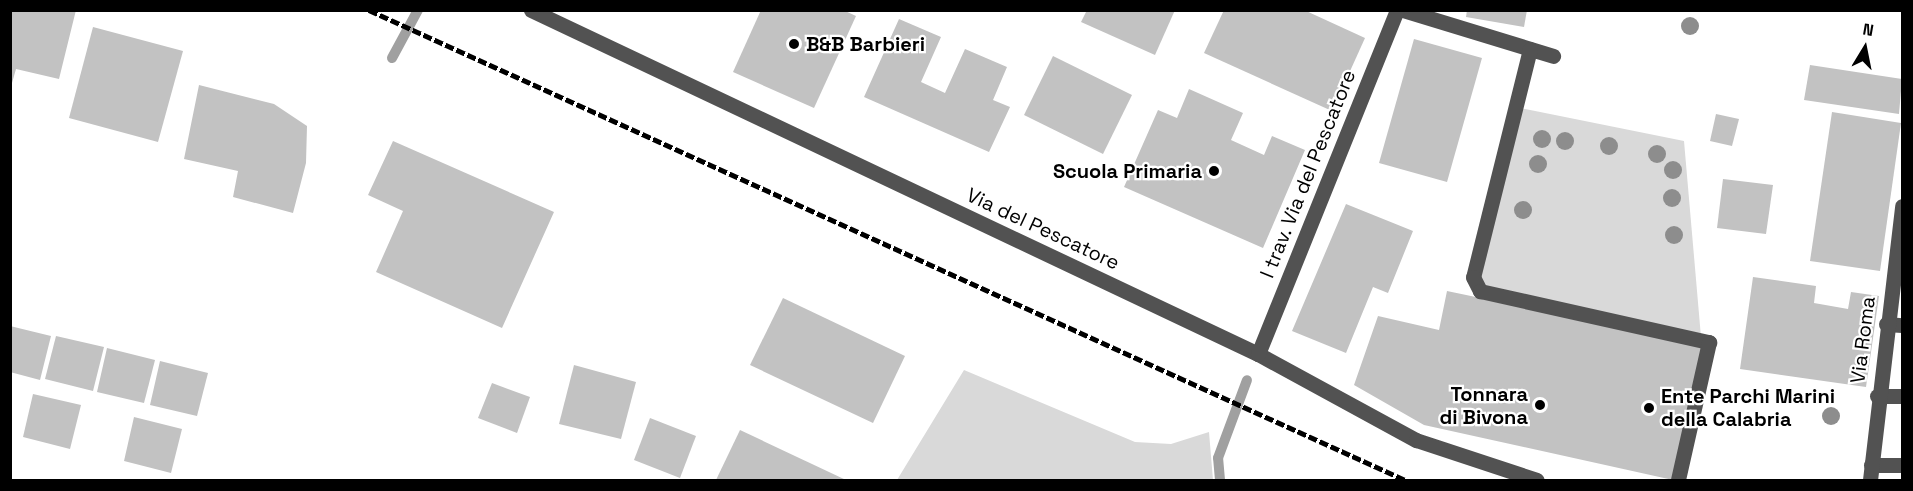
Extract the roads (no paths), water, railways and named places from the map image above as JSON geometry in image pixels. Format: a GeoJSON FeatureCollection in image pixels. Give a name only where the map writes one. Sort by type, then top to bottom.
{"type":"FeatureCollection","features":[{"type":"Feature","properties":{"kind":"street","name":"Via del Pescatore"},"geometry":{"type":"LineString","coordinates":[[531,10],[1258,354],[1416,440],[1538,480]]}},
{"type":"Feature","properties":{"kind":"street","name":"I trav. Via del Pescatore"},"geometry":{"type":"LineString","coordinates":[[1258,354],[1397,10]]}},
{"type":"Feature","properties":{"kind":"street"},"geometry":{"type":"LineString","coordinates":[[1403,10],[1553,56]]}},
{"type":"Feature","properties":{"kind":"street"},"geometry":{"type":"LineString","coordinates":[[1530,49],[1473,277],[1480,291],[1709,342],[1678,480]]}},
{"type":"Feature","properties":{"kind":"street","name":"Via Roma"},"geometry":{"type":"LineString","coordinates":[[1870,480],[1877,396],[1902,206]]}},
{"type":"Feature","properties":{"kind":"street"},"geometry":{"type":"LineString","coordinates":[[1886,324],[1902,325]]}},
{"type":"Feature","properties":{"kind":"street"},"geometry":{"type":"LineString","coordinates":[[1877,396],[1902,396]]}},
{"type":"Feature","properties":{"kind":"street"},"geometry":{"type":"LineString","coordinates":[[1871,465],[1902,465]]}},
{"type":"Feature","properties":{"kind":"waterway"},"geometry":{"type":"LineString","coordinates":[[392,58],[418,10]]}},
{"type":"Feature","properties":{"kind":"waterway"},"geometry":{"type":"LineString","coordinates":[[1220,480],[1218,458],[1247,380]]}},
{"type":"Feature","properties":{"kind":"railway"},"geometry":{"type":"LineString","coordinates":[[369,10],[1405,480]]}},
{"type":"Feature","properties":{"kind":"place","name":"B&B Barbieri"},"geometry":{"type":"Point","coordinates":[794,44]}},
{"type":"Feature","properties":{"kind":"place","name":"Scuola Primaria"},"geometry":{"type":"Point","coordinates":[1214,171]}},
{"type":"Feature","properties":{"kind":"place","name":"Tonnara di Bivona"},"geometry":{"type":"Point","coordinates":[1540,405]}},
{"type":"Feature","properties":{"kind":"place","name":"Ente Parchi Marini della Calabria"},"geometry":{"type":"Point","coordinates":[1649,408]}}]}
